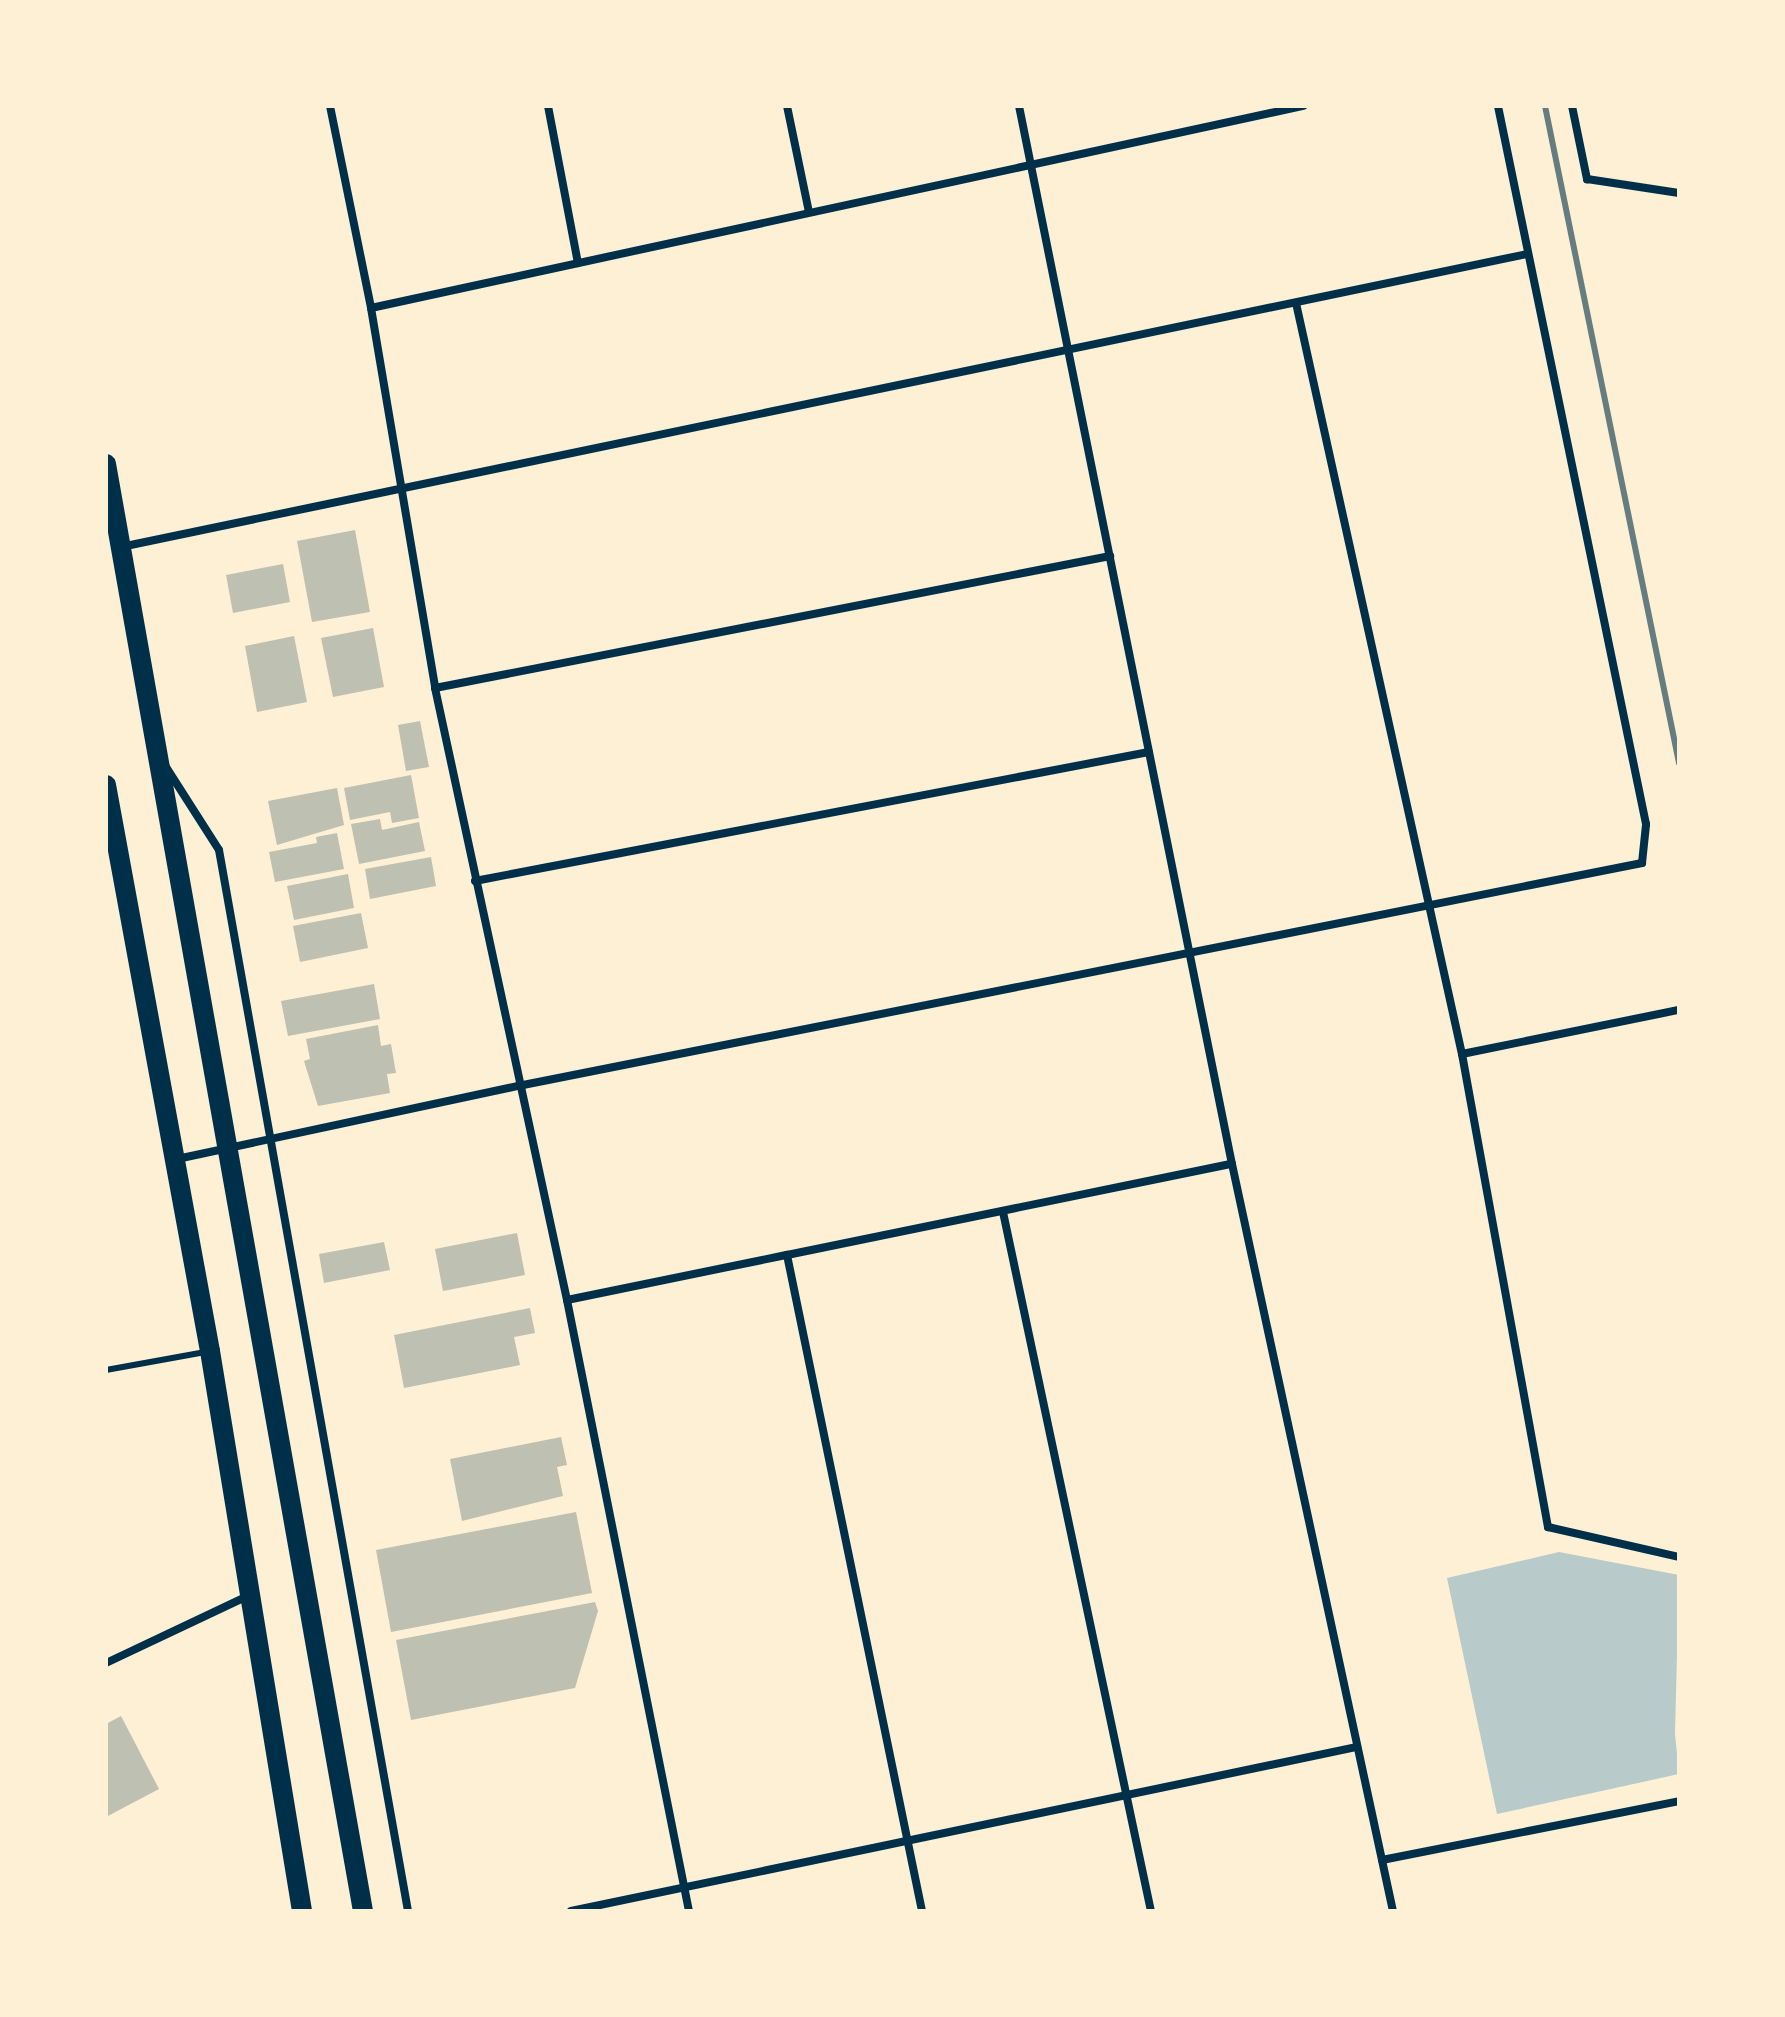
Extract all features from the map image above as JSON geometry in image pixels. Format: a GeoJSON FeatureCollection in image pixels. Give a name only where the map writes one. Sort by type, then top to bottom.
{"type":"FeatureCollection","features":[{"type":"Feature","properties":{"kind":"main road"},"geometry":{"type":"LineString","coordinates":[[106,464],[363,1911]]}},
{"type":"Feature","properties":{"kind":"main road"},"geometry":{"type":"LineString","coordinates":[[106,785],[210,1351],[302,1911]]}},
{"type":"Feature","properties":{"kind":"street"},"geometry":{"type":"LineString","coordinates":[[330,106],[371,308],[435,688],[518,1086],[567,1300],[689,1911]]}},
{"type":"Feature","properties":{"kind":"street"},"geometry":{"type":"LineString","coordinates":[[548,106],[578,263]]}},
{"type":"Feature","properties":{"kind":"street"},"geometry":{"type":"LineString","coordinates":[[787,106],[809,212]]}},
{"type":"Feature","properties":{"kind":"street"},"geometry":{"type":"LineString","coordinates":[[1019,106],[1232,1164],[1393,1911]]}},
{"type":"Feature","properties":{"kind":"street"},"geometry":{"type":"LineString","coordinates":[[371,308],[1268,110],[1303,106]]}},
{"type":"Feature","properties":{"kind":"street"},"geometry":{"type":"LineString","coordinates":[[175,1160],[518,1086],[1642,863],[1646,824],[1498,106]]}},
{"type":"Feature","properties":{"kind":"street"},"geometry":{"type":"LineString","coordinates":[[1572,106],[1587,179],[1679,193]]}},
{"type":"Feature","properties":{"kind":"street"},"geometry":{"type":"LineString","coordinates":[[120,547],[1527,254]]}},
{"type":"Feature","properties":{"kind":"street"},"geometry":{"type":"LineString","coordinates":[[1296,303],[1432,904],[1548,1527],[1679,1557]]}},
{"type":"Feature","properties":{"kind":"street"},"geometry":{"type":"LineString","coordinates":[[435,688],[1110,556]]}},
{"type":"Feature","properties":{"kind":"street"},"geometry":{"type":"LineString","coordinates":[[155,749],[219,850],[408,1911]]}},
{"type":"Feature","properties":{"kind":"street"},"geometry":{"type":"LineString","coordinates":[[475,881],[1149,752]]}},
{"type":"Feature","properties":{"kind":"street"},"geometry":{"type":"LineString","coordinates":[[1462,1054],[1679,1010]]}},
{"type":"Feature","properties":{"kind":"street"},"geometry":{"type":"LineString","coordinates":[[567,1300],[1232,1164]]}},
{"type":"Feature","properties":{"kind":"street"},"geometry":{"type":"LineString","coordinates":[[1003,1212],[1151,1911]]}},
{"type":"Feature","properties":{"kind":"street"},"geometry":{"type":"LineString","coordinates":[[787,1255],[911,1840],[922,1911]]}},
{"type":"Feature","properties":{"kind":"street"},"geometry":{"type":"LineString","coordinates":[[106,1663],[248,1596]]}},
{"type":"Feature","properties":{"kind":"street"},"geometry":{"type":"LineString","coordinates":[[571,1911],[1357,1747]]}},
{"type":"Feature","properties":{"kind":"street"},"geometry":{"type":"LineString","coordinates":[[1382,1860],[1679,1801]]}},
{"type":"Feature","properties":{"kind":"lane"},"geometry":{"type":"LineString","coordinates":[[106,1370],[210,1351]]}},
{"type":"Feature","properties":{"kind":"shaded area"},"geometry":{"type":"Polygon","coordinates":[[[1559,1552],[1679,1575],[1675,1734],[1679,1774],[1497,1814],[1447,1578],[1559,1552]]]}},
{"type":"Feature","properties":{"kind":"building"},"geometry":{"type":"Polygon","coordinates":[[[355,530],[370,612],[312,622],[297,541],[355,530]]]}},
{"type":"Feature","properties":{"kind":"building"},"geometry":{"type":"Polygon","coordinates":[[[283,564],[290,602],[233,613],[226,575],[283,564]]]}},
{"type":"Feature","properties":{"kind":"building"},"geometry":{"type":"Polygon","coordinates":[[[373,628],[384,687],[333,697],[321,638],[373,628]]]}},
{"type":"Feature","properties":{"kind":"building"},"geometry":{"type":"Polygon","coordinates":[[[294,636],[307,702],[257,712],[245,646],[294,636]]]}},
{"type":"Feature","properties":{"kind":"building"},"geometry":{"type":"Polygon","coordinates":[[[420,721],[429,767],[406,771],[398,725],[420,721]]]}},
{"type":"Feature","properties":{"kind":"building"},"geometry":{"type":"Polygon","coordinates":[[[411,775],[419,818],[392,823],[390,812],[350,820],[344,788],[411,775]]]}},
{"type":"Feature","properties":{"kind":"building"},"geometry":{"type":"Polygon","coordinates":[[[337,788],[344,825],[277,845],[268,801],[337,788]]]}},
{"type":"Feature","properties":{"kind":"building"},"geometry":{"type":"Polygon","coordinates":[[[380,819],[382,830],[419,822],[425,851],[359,864],[351,824],[380,819]]]}},
{"type":"Feature","properties":{"kind":"building"},"geometry":{"type":"Polygon","coordinates":[[[337,833],[344,869],[275,882],[269,852],[317,843],[316,837],[337,833]]]}},
{"type":"Feature","properties":{"kind":"building"},"geometry":{"type":"Polygon","coordinates":[[[431,857],[436,886],[370,899],[365,869],[431,857]]]}},
{"type":"Feature","properties":{"kind":"building"},"geometry":{"type":"Polygon","coordinates":[[[348,874],[354,908],[294,920],[287,886],[348,874]]]}},
{"type":"Feature","properties":{"kind":"building"},"geometry":{"type":"Polygon","coordinates":[[[361,913],[368,948],[300,962],[293,926],[361,913]]]}},
{"type":"Feature","properties":{"kind":"building"},"geometry":{"type":"Polygon","coordinates":[[[374,984],[380,1019],[288,1036],[281,1001],[374,984]]]}},
{"type":"Feature","properties":{"kind":"building"},"geometry":{"type":"Polygon","coordinates":[[[378,1025],[381,1046],[391,1044],[396,1073],[387,1074],[390,1093],[318,1106],[304,1061],[310,1059],[306,1039],[378,1025]]]}},
{"type":"Feature","properties":{"kind":"building"},"geometry":{"type":"Polygon","coordinates":[[[517,1233],[525,1275],[443,1291],[435,1249],[517,1233]]]}},
{"type":"Feature","properties":{"kind":"building"},"geometry":{"type":"Polygon","coordinates":[[[384,1242],[390,1270],[324,1283],[319,1254],[384,1242]]]}},
{"type":"Feature","properties":{"kind":"building"},"geometry":{"type":"Polygon","coordinates":[[[530,1308],[535,1333],[514,1337],[520,1365],[404,1388],[394,1335],[530,1308]]]}},
{"type":"Feature","properties":{"kind":"building"},"geometry":{"type":"Polygon","coordinates":[[[561,1437],[567,1465],[557,1467],[563,1496],[462,1521],[450,1459],[561,1437]]]}},
{"type":"Feature","properties":{"kind":"building"},"geometry":{"type":"Polygon","coordinates":[[[576,1512],[592,1593],[391,1632],[376,1550],[576,1512]]]}},
{"type":"Feature","properties":{"kind":"building"},"geometry":{"type":"Polygon","coordinates":[[[595,1602],[598,1611],[575,1688],[411,1720],[396,1640],[595,1602]]]}},
{"type":"Feature","properties":{"kind":"building"},"geometry":{"type":"Polygon","coordinates":[[[121,1716],[159,1789],[106,1817],[106,1724],[121,1716]]]}},
{"type":"Feature","properties":{"kind":"railway"},"geometry":{"type":"LineString","coordinates":[[1545,106],[1679,763]]}}]}
